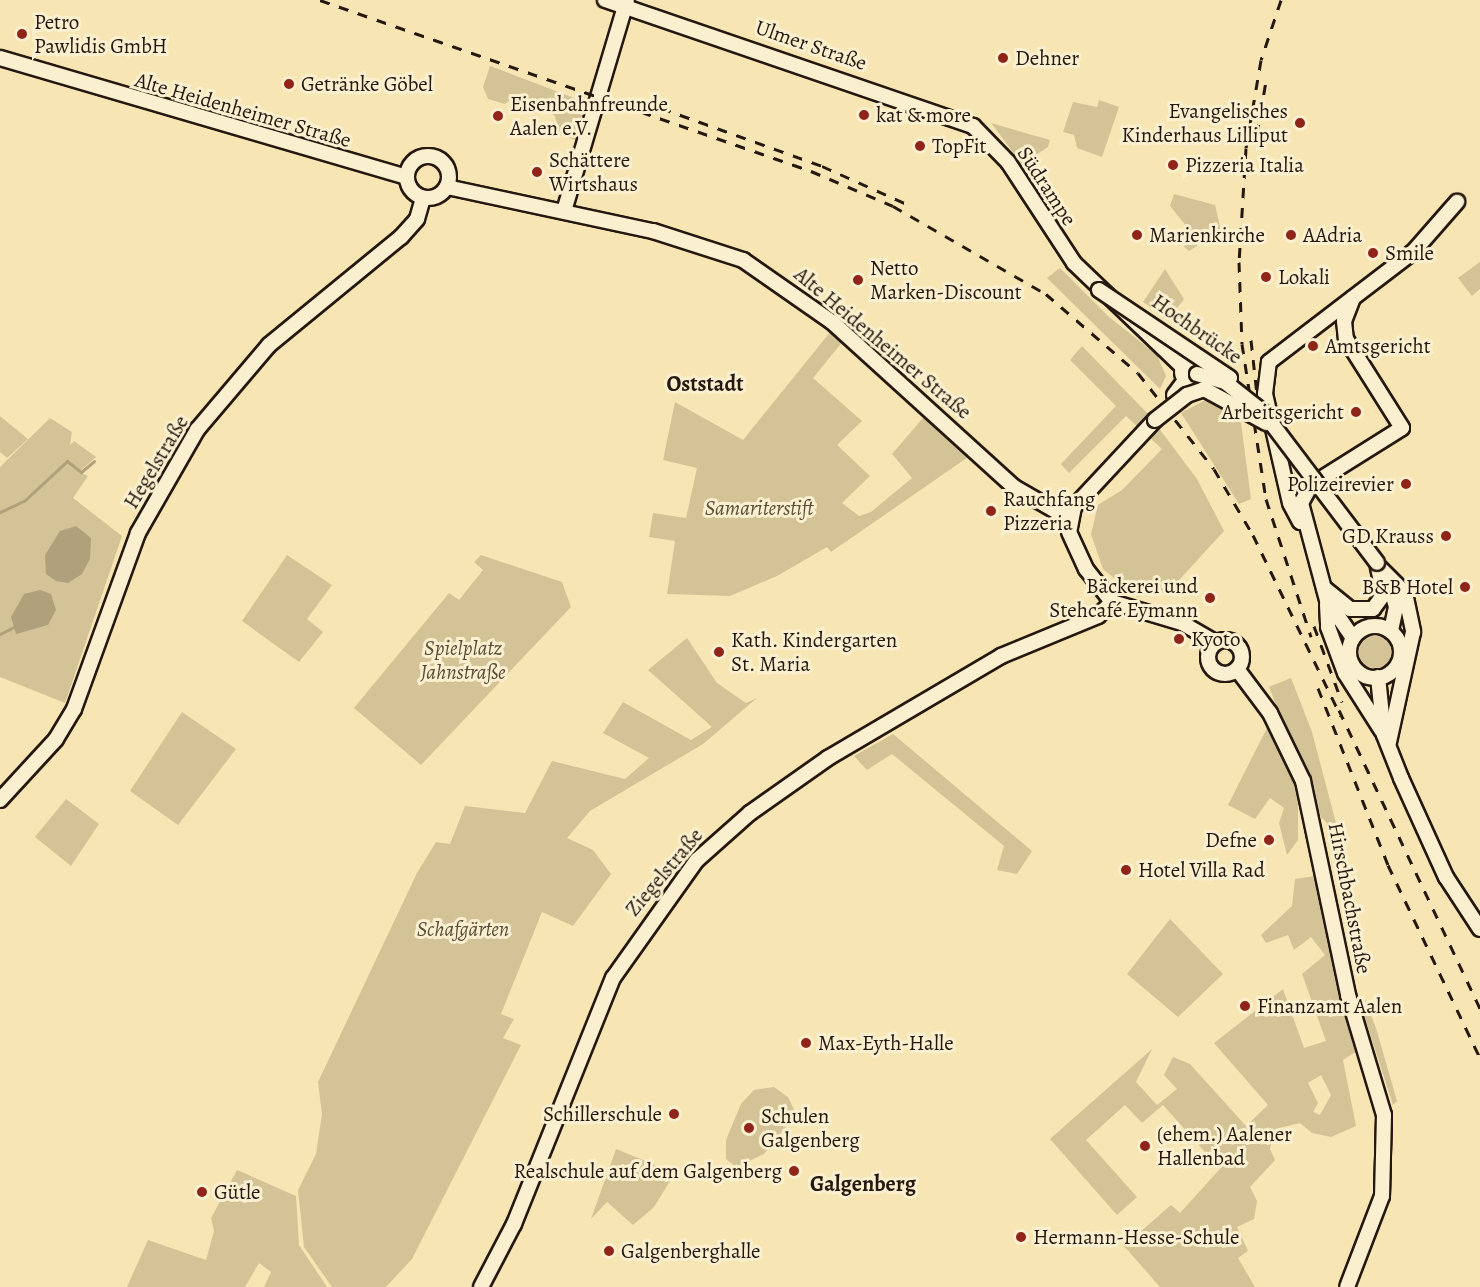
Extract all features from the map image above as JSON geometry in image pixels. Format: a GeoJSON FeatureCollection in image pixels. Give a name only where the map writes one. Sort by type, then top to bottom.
{"type":"FeatureCollection","features":[{"type":"Feature","properties":{"kind":"main road","name":"Ulmer Straße"},"geometry":{"type":"LineString","coordinates":[[605,0],[626,3],[943,112],[973,126],[996,146]]}},
{"type":"Feature","properties":{"kind":"main road"},"geometry":{"type":"LineString","coordinates":[[564,211],[626,3]]}},
{"type":"Feature","properties":{"kind":"main road","name":"Alte Heidenheimer Straße"},"geometry":{"type":"LineString","coordinates":[[0,58],[406,177]]}},
{"type":"Feature","properties":{"kind":"main road","name":"Südrampe"},"geometry":{"type":"LineString","coordinates":[[996,146],[1064,249],[1098,290]]}},
{"type":"Feature","properties":{"kind":"main road"},"geometry":{"type":"LineString","coordinates":[[433,156],[448,168],[447,188],[437,197],[423,198],[411,191],[406,177],[415,160],[433,156]]}},
{"type":"Feature","properties":{"kind":"main road","name":"Alte Heidenheimer Straße"},"geometry":{"type":"LineString","coordinates":[[447,188],[564,211],[692,241],[743,260],[832,322],[1014,487],[1071,512]]}},
{"type":"Feature","properties":{"kind":"main road","name":"Hegelstraße"},"geometry":{"type":"LineString","coordinates":[[0,800],[56,739],[74,709],[138,533],[197,430],[268,345],[401,237],[417,219],[423,198]]}},
{"type":"Feature","properties":{"kind":"main road"},"geometry":{"type":"LineString","coordinates":[[1098,290],[1189,373],[1225,382],[1263,412],[1281,432],[1379,566],[1394,592],[1391,631],[1401,655],[1391,672],[1378,677],[1353,666],[1353,638],[1327,600],[1303,526],[1290,503],[1265,376],[1277,354],[1413,252],[1457,202]]}},
{"type":"Feature","properties":{"kind":"main road","name":"Hochbrücke"},"geometry":{"type":"LineString","coordinates":[[1098,290],[1215,366],[1263,412]]}},
{"type":"Feature","properties":{"kind":"main road"},"geometry":{"type":"LineString","coordinates":[[1303,526],[1301,503],[1311,485],[1402,428],[1346,339],[1344,321],[1353,298]]}},
{"type":"Feature","properties":{"kind":"main road"},"geometry":{"type":"LineString","coordinates":[[1189,373],[1155,420],[1071,512],[1075,552],[1113,602],[1192,627],[1216,643],[1237,644],[1242,659],[1237,669],[1221,674],[1212,668],[1208,657],[1216,643]]}},
{"type":"Feature","properties":{"kind":"main road","name":"Hochbrücke"},"geometry":{"type":"LineString","coordinates":[[1155,420],[1187,395],[1204,389],[1281,432]]}},
{"type":"Feature","properties":{"kind":"main road"},"geometry":{"type":"LineString","coordinates":[[1321,584],[1345,607],[1368,611],[1384,594],[1379,566]]}},
{"type":"Feature","properties":{"kind":"main road"},"geometry":{"type":"LineString","coordinates":[[1379,566],[1405,593],[1413,632],[1387,740]]}},
{"type":"Feature","properties":{"kind":"main road"},"geometry":{"type":"LineString","coordinates":[[1327,600],[1328,627],[1345,673],[1387,740],[1446,877],[1480,929]]}},
{"type":"Feature","properties":{"kind":"main road","name":"Ziegelstraße"},"geometry":{"type":"LineString","coordinates":[[481,1287],[514,1224],[613,978],[664,899],[697,860],[750,813],[828,758],[1001,656],[1098,616],[1113,602]]}},
{"type":"Feature","properties":{"kind":"main road"},"geometry":{"type":"LineString","coordinates":[[1353,638],[1373,626],[1391,631]]}},
{"type":"Feature","properties":{"kind":"main road","name":"Hirschbachstraße"},"geometry":{"type":"LineString","coordinates":[[1237,669],[1270,713],[1303,781],[1348,995],[1384,1115],[1382,1196],[1347,1287]]}},
{"type":"Feature","properties":{"kind":"main road"},"geometry":{"type":"LineString","coordinates":[[1378,677],[1387,740]]}},
{"type":"Feature","properties":{"kind":"green space"},"geometry":{"type":"Polygon","coordinates":[[[490,66],[590,104],[579,141],[560,135],[555,116],[515,96],[505,104],[488,99],[483,87],[490,66]]]}},
{"type":"Feature","properties":{"kind":"green space"},"geometry":{"type":"Polygon","coordinates":[[[1099,100],[1119,107],[1102,157],[1077,148],[1074,135],[1063,132],[1073,102],[1097,107],[1099,100]]]}},
{"type":"Feature","properties":{"kind":"green space"},"geometry":{"type":"Polygon","coordinates":[[[991,123],[1050,140],[1048,147],[1022,164],[991,123]]]}},
{"type":"Feature","properties":{"kind":"green space"},"geometry":{"type":"Polygon","coordinates":[[[1174,194],[1215,205],[1221,231],[1189,251],[1180,243],[1192,233],[1170,206],[1174,194]]]}},
{"type":"Feature","properties":{"kind":"green space"},"geometry":{"type":"Polygon","coordinates":[[[1480,262],[1480,289],[1472,296],[1458,278],[1480,262]]]}},
{"type":"Feature","properties":{"kind":"green space"},"geometry":{"type":"Polygon","coordinates":[[[1060,268],[1109,317],[1157,355],[1166,376],[1160,389],[1047,278],[1060,268]]]}},
{"type":"Feature","properties":{"kind":"green space"},"geometry":{"type":"Polygon","coordinates":[[[1165,269],[1184,299],[1169,319],[1143,302],[1165,269]]]}},
{"type":"Feature","properties":{"kind":"green space","name":"Samariterstift"},"geometry":{"type":"Polygon","coordinates":[[[831,331],[844,340],[813,378],[862,421],[837,445],[870,476],[842,503],[859,516],[871,512],[912,478],[892,454],[929,411],[974,453],[831,552],[827,547],[777,576],[730,596],[667,594],[675,541],[649,537],[653,513],[686,518],[697,468],[663,460],[675,402],[743,440],[831,331]]]}},
{"type":"Feature","properties":{"kind":"green space"},"geometry":{"type":"Polygon","coordinates":[[[1082,346],[1149,415],[1197,479],[1224,531],[1169,591],[1137,597],[1103,569],[1091,534],[1098,505],[1122,490],[1162,449],[1126,416],[1069,473],[1061,464],[1116,406],[1070,360],[1082,346]]]}},
{"type":"Feature","properties":{"kind":"green space"},"geometry":{"type":"Polygon","coordinates":[[[1207,399],[1241,423],[1251,499],[1239,504],[1181,413],[1207,399]]]}},
{"type":"Feature","properties":{"kind":"green space"},"geometry":{"type":"Polygon","coordinates":[[[0,416],[28,439],[7,458],[0,452],[0,416]]]}},
{"type":"Feature","properties":{"kind":"green space"},"geometry":{"type":"Polygon","coordinates":[[[50,418],[72,432],[70,445],[74,441],[96,457],[79,472],[88,476],[73,498],[122,536],[65,703],[0,677],[0,467],[50,418]]]}},
{"type":"Feature","properties":{"kind":"green space"},"geometry":{"type":"Polygon","coordinates":[[[287,555],[332,585],[307,619],[323,632],[299,662],[242,621],[287,555]]]}},
{"type":"Feature","properties":{"kind":"green space","name":"Spielplatz Jahnstraße"},"geometry":{"type":"Polygon","coordinates":[[[481,555],[562,582],[571,607],[421,765],[354,708],[449,593],[459,600],[483,570],[474,562],[481,555]]]}},
{"type":"Feature","properties":{"kind":"green space"},"geometry":{"type":"Polygon","coordinates":[[[1375,636],[1387,640],[1391,652],[1387,664],[1375,668],[1363,664],[1359,652],[1363,640],[1375,636]]]}},
{"type":"Feature","properties":{"kind":"green space","name":"Schafgärten"},"geometry":{"type":"Polygon","coordinates":[[[687,638],[717,683],[746,703],[757,698],[703,744],[590,811],[567,838],[593,850],[611,874],[573,926],[542,912],[501,1014],[514,1019],[503,1038],[521,1045],[412,1259],[386,1287],[332,1287],[304,1247],[298,1190],[316,1154],[322,1114],[318,1082],[417,873],[436,842],[450,844],[465,806],[525,813],[552,761],[625,779],[649,758],[603,733],[623,702],[691,740],[712,727],[648,670],[687,638]]]}},
{"type":"Feature","properties":{"kind":"green space"},"geometry":{"type":"Polygon","coordinates":[[[1291,678],[1312,732],[1336,823],[1330,826],[1321,817],[1269,687],[1291,678]]]}},
{"type":"Feature","properties":{"kind":"green space"},"geometry":{"type":"Polygon","coordinates":[[[182,712],[236,749],[178,825],[130,791],[182,712]]]}},
{"type":"Feature","properties":{"kind":"green space"},"geometry":{"type":"Polygon","coordinates":[[[1270,722],[1298,779],[1298,840],[1287,855],[1279,823],[1284,808],[1270,798],[1255,819],[1228,805],[1270,722]]]}},
{"type":"Feature","properties":{"kind":"green space"},"geometry":{"type":"Polygon","coordinates":[[[893,734],[1032,851],[1017,874],[997,870],[1004,846],[892,754],[867,770],[854,756],[893,734]]]}},
{"type":"Feature","properties":{"kind":"green space"},"geometry":{"type":"Polygon","coordinates":[[[66,799],[99,824],[71,866],[35,837],[66,799]]]}},
{"type":"Feature","properties":{"kind":"green space"},"geometry":{"type":"Polygon","coordinates":[[[1321,875],[1360,1049],[1343,1060],[1356,1126],[1331,1137],[1312,1133],[1300,1123],[1275,1129],[1270,1149],[1275,1160],[1250,1187],[1257,1201],[1254,1219],[1237,1227],[1248,1251],[1238,1258],[1255,1287],[1160,1287],[1124,1246],[1171,1205],[1180,1213],[1228,1160],[1219,1151],[1205,1152],[1163,1105],[1142,1123],[1125,1105],[1086,1140],[1137,1197],[1117,1215],[1050,1139],[1152,1049],[1136,1082],[1157,1105],[1177,1089],[1164,1075],[1173,1057],[1190,1064],[1246,1126],[1268,1105],[1214,1043],[1283,989],[1304,1048],[1326,1041],[1302,974],[1325,955],[1311,937],[1294,950],[1288,935],[1266,943],[1261,935],[1292,906],[1295,879],[1321,875]],[[1321,1075],[1308,1083],[1318,1103],[1313,1112],[1320,1115],[1331,1095],[1321,1075]]]}},
{"type":"Feature","properties":{"kind":"green space"},"geometry":{"type":"Polygon","coordinates":[[[1170,919],[1223,974],[1178,1017],[1127,974],[1170,919]]]}},
{"type":"Feature","properties":{"kind":"green space"},"geometry":{"type":"Polygon","coordinates":[[[1359,1000],[1365,1000],[1376,1028],[1397,1101],[1393,1105],[1359,1000]]]}},
{"type":"Feature","properties":{"kind":"green space"},"geometry":{"type":"Polygon","coordinates":[[[774,1087],[788,1097],[796,1114],[764,1154],[736,1167],[726,1159],[726,1140],[741,1104],[754,1090],[774,1087]]]}},
{"type":"Feature","properties":{"kind":"green space"},"geometry":{"type":"Polygon","coordinates":[[[616,1149],[675,1173],[654,1207],[633,1225],[607,1202],[591,1219],[616,1149]]]}},
{"type":"Feature","properties":{"kind":"green space"},"geometry":{"type":"Polygon","coordinates":[[[237,1170],[296,1196],[299,1245],[327,1287],[264,1287],[271,1272],[259,1263],[245,1287],[127,1287],[148,1240],[206,1260],[214,1231],[211,1218],[237,1170]]]}},
{"type":"Feature","properties":{"kind":"shaded area"},"geometry":{"type":"Polygon","coordinates":[[[76,526],[91,538],[90,559],[82,574],[68,583],[56,581],[46,574],[45,555],[60,531],[76,526]]]}},
{"type":"Feature","properties":{"kind":"shaded area"},"geometry":{"type":"Polygon","coordinates":[[[40,590],[51,594],[56,610],[48,625],[16,634],[11,617],[24,594],[40,590]]]}},
{"type":"Feature","properties":{"kind":"waterway"},"geometry":{"type":"LineString","coordinates":[[0,512],[24,501],[67,461],[81,472],[94,461]]}},
{"type":"Feature","properties":{"kind":"waterway"},"geometry":{"type":"LineString","coordinates":[[0,634],[14,627]]}},
{"type":"Feature","properties":{"kind":"railway"},"geometry":{"type":"LineString","coordinates":[[320,0],[811,171],[893,206],[1046,294],[1138,373],[1214,469],[1253,535],[1341,716]]}},
{"type":"Feature","properties":{"kind":"railway"},"geometry":{"type":"LineString","coordinates":[[1281,0],[1261,60],[1246,148],[1239,262],[1242,344],[1266,499],[1311,637]]}},
{"type":"Feature","properties":{"kind":"railway"},"geometry":{"type":"LineString","coordinates":[[1257,134],[1266,81]]}},
{"type":"Feature","properties":{"kind":"railway"},"geometry":{"type":"LineString","coordinates":[[661,108],[822,166],[909,205]]}},
{"type":"Feature","properties":{"kind":"railway"},"geometry":{"type":"LineString","coordinates":[[1251,340],[1259,412]]}},
{"type":"Feature","properties":{"kind":"railway"},"geometry":{"type":"LineString","coordinates":[[1314,626],[1342,702]]}},
{"type":"Feature","properties":{"kind":"railway"},"geometry":{"type":"LineString","coordinates":[[1318,688],[1388,865],[1480,1058]]}},
{"type":"Feature","properties":{"kind":"railway"},"geometry":{"type":"LineString","coordinates":[[1339,710],[1480,1008]]}},
{"type":"Feature","properties":{"kind":"place","name":"Petro Pawlidis GmbH"},"geometry":{"type":"Point","coordinates":[22,34]}},
{"type":"Feature","properties":{"kind":"place","name":"Dehner"},"geometry":{"type":"Point","coordinates":[1003,58]}},
{"type":"Feature","properties":{"kind":"place","name":"Getränke Göbel"},"geometry":{"type":"Point","coordinates":[289,84]}},
{"type":"Feature","properties":{"kind":"place","name":"kat & more"},"geometry":{"type":"Point","coordinates":[864,115]}},
{"type":"Feature","properties":{"kind":"place","name":"Eisenbahnfreunde Aalen e.V."},"geometry":{"type":"Point","coordinates":[498,116]}},
{"type":"Feature","properties":{"kind":"place","name":"Evangelisches Kinderhaus Lilliput"},"geometry":{"type":"Point","coordinates":[1300,123]}},
{"type":"Feature","properties":{"kind":"place","name":"TopFit"},"geometry":{"type":"Point","coordinates":[920,146]}},
{"type":"Feature","properties":{"kind":"place","name":"Pizzeria Italia"},"geometry":{"type":"Point","coordinates":[1173,165]}},
{"type":"Feature","properties":{"kind":"place","name":"Schättere Wirtshaus"},"geometry":{"type":"Point","coordinates":[537,172]}},
{"type":"Feature","properties":{"kind":"place","name":"Marienkirche"},"geometry":{"type":"Point","coordinates":[1137,235]}},
{"type":"Feature","properties":{"kind":"place","name":"AAdria"},"geometry":{"type":"Point","coordinates":[1291,235]}},
{"type":"Feature","properties":{"kind":"place","name":"Smile"},"geometry":{"type":"Point","coordinates":[1373,253]}},
{"type":"Feature","properties":{"kind":"place","name":"Lokali"},"geometry":{"type":"Point","coordinates":[1266,277]}},
{"type":"Feature","properties":{"kind":"place","name":"Netto Marken-Discount"},"geometry":{"type":"Point","coordinates":[858,280]}},
{"type":"Feature","properties":{"kind":"place","name":"Amtsgericht"},"geometry":{"type":"Point","coordinates":[1313,346]}},
{"type":"Feature","properties":{"kind":"place","name":"Arbeitsgericht"},"geometry":{"type":"Point","coordinates":[1356,412]}},
{"type":"Feature","properties":{"kind":"place","name":"Polizeirevier"},"geometry":{"type":"Point","coordinates":[1406,484]}},
{"type":"Feature","properties":{"kind":"place","name":"Rauchfang Pizzeria"},"geometry":{"type":"Point","coordinates":[991,511]}},
{"type":"Feature","properties":{"kind":"place","name":"GD Krauss"},"geometry":{"type":"Point","coordinates":[1446,536]}},
{"type":"Feature","properties":{"kind":"place","name":"B&B Hotel"},"geometry":{"type":"Point","coordinates":[1465,587]}},
{"type":"Feature","properties":{"kind":"place","name":"Bäckerei und Stehcafé Eymann"},"geometry":{"type":"Point","coordinates":[1210,598]}},
{"type":"Feature","properties":{"kind":"place","name":"Kyoto"},"geometry":{"type":"Point","coordinates":[1179,639]}},
{"type":"Feature","properties":{"kind":"place","name":"Kath. Kindergarten St. Maria"},"geometry":{"type":"Point","coordinates":[719,652]}},
{"type":"Feature","properties":{"kind":"place","name":"Defne"},"geometry":{"type":"Point","coordinates":[1269,840]}},
{"type":"Feature","properties":{"kind":"place","name":"Hotel Villa Rad"},"geometry":{"type":"Point","coordinates":[1126,870]}},
{"type":"Feature","properties":{"kind":"place","name":"Finanzamt Aalen"},"geometry":{"type":"Point","coordinates":[1245,1006]}},
{"type":"Feature","properties":{"kind":"place","name":"Max-Eyth-Halle"},"geometry":{"type":"Point","coordinates":[806,1043]}},
{"type":"Feature","properties":{"kind":"place","name":"Schillerschule"},"geometry":{"type":"Point","coordinates":[674,1114]}},
{"type":"Feature","properties":{"kind":"place","name":"Schulen Galgenberg"},"geometry":{"type":"Point","coordinates":[749,1128]}},
{"type":"Feature","properties":{"kind":"place","name":"(ehem.) Aalener Hallenbad"},"geometry":{"type":"Point","coordinates":[1145,1146]}},
{"type":"Feature","properties":{"kind":"place","name":"Realschule auf dem Galgenberg"},"geometry":{"type":"Point","coordinates":[794,1171]}},
{"type":"Feature","properties":{"kind":"place","name":"Gütle"},"geometry":{"type":"Point","coordinates":[202,1192]}},
{"type":"Feature","properties":{"kind":"place","name":"Hermann-Hesse-Schule"},"geometry":{"type":"Point","coordinates":[1021,1237]}},
{"type":"Feature","properties":{"kind":"place","name":"Galgenberghalle"},"geometry":{"type":"Point","coordinates":[609,1251]}},
{"type":"Feature","properties":{"kind":"district","name":"Oststadt"},"geometry":{"type":"Point","coordinates":[705,385]}},
{"type":"Feature","properties":{"kind":"district","name":"Galgenberg"},"geometry":{"type":"Point","coordinates":[863,1185]}}]}
